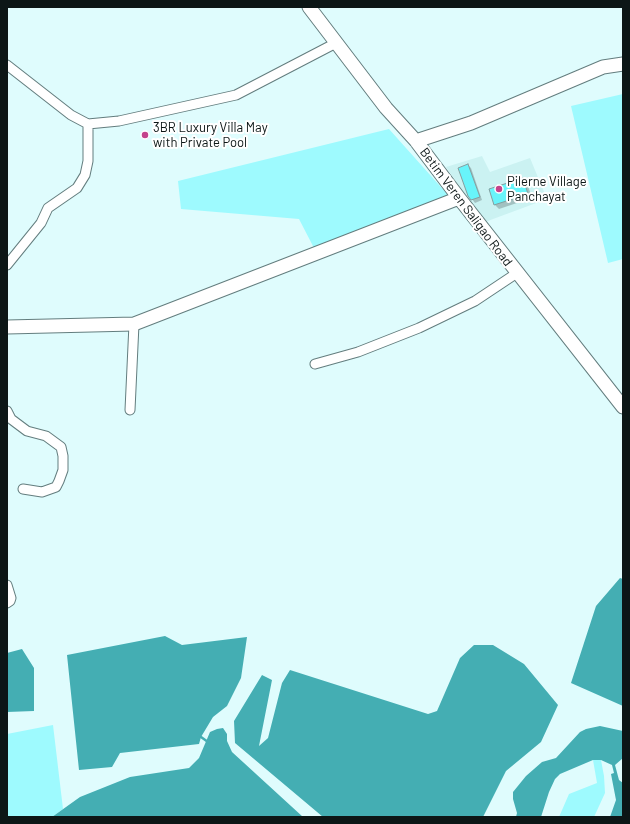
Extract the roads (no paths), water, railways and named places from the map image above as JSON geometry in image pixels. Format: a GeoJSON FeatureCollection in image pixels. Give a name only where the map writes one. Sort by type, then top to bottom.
{"type":"FeatureCollection","features":[{"type":"Feature","properties":{"kind":"main road","name":"Betim Veren Saligao Road"},"geometry":{"type":"LineString","coordinates":[[309,7],[386,108],[416,142],[458,198],[623,407]]}},
{"type":"Feature","properties":{"kind":"main road"},"geometry":{"type":"LineString","coordinates":[[416,142],[471,123],[603,67],[623,64]]}},
{"type":"Feature","properties":{"kind":"main road"},"geometry":{"type":"LineString","coordinates":[[7,327],[134,324],[458,198]]}},
{"type":"Feature","properties":{"kind":"street"},"geometry":{"type":"LineString","coordinates":[[7,64],[70,115],[88,124],[119,121],[236,95],[336,43]]}},
{"type":"Feature","properties":{"kind":"street"},"geometry":{"type":"LineString","coordinates":[[7,265],[41,223],[48,208],[77,188],[85,175],[88,161],[88,124]]}},
{"type":"Feature","properties":{"kind":"street"},"geometry":{"type":"LineString","coordinates":[[315,364],[358,352],[419,328],[475,301],[517,273]]}},
{"type":"Feature","properties":{"kind":"street"},"geometry":{"type":"LineString","coordinates":[[130,410],[134,324]]}},
{"type":"Feature","properties":{"kind":"street"},"geometry":{"type":"LineString","coordinates":[[7,410],[11,419],[27,431],[46,436],[61,447],[62,451],[63,470],[56,487],[42,492],[23,490]]}},
{"type":"Feature","properties":{"kind":"street"},"geometry":{"type":"LineString","coordinates":[[7,585],[11,598],[7,603]]}},
{"type":"Feature","properties":{"kind":"waterway"},"geometry":{"type":"LineString","coordinates":[[201,737],[208,742]]}},
{"type":"Feature","properties":{"kind":"place","name":"3BR Luxury Villa May with Private Pool"},"geometry":{"type":"Point","coordinates":[145,135]}},
{"type":"Feature","properties":{"kind":"place","name":"Pilerne Village Panchayat"},"geometry":{"type":"Point","coordinates":[499,189]}}]}
